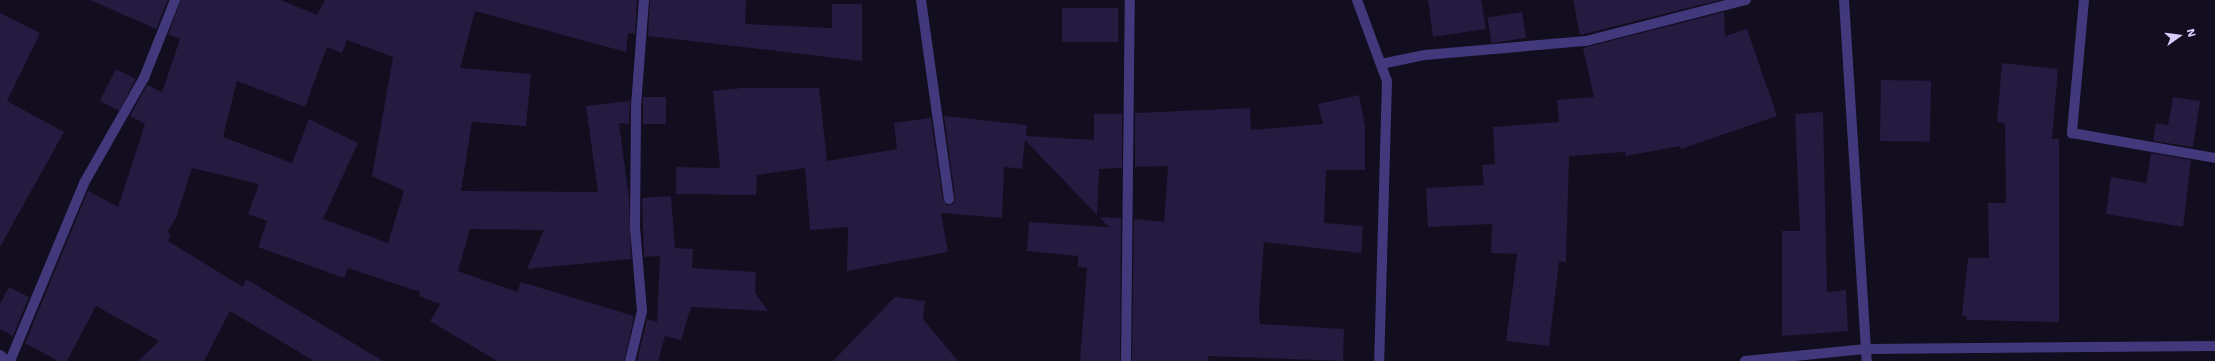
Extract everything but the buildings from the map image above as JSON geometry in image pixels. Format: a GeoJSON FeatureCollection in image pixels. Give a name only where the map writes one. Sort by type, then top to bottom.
{"type":"FeatureCollection","features":[{"type":"Feature","properties":{"kind":"street"},"geometry":{"type":"LineString","coordinates":[[0,355],[9,361],[84,183],[144,78],[175,0]]}},
{"type":"Feature","properties":{"kind":"street"},"geometry":{"type":"LineString","coordinates":[[630,361],[642,311],[635,228],[636,122],[644,0]]}},
{"type":"Feature","properties":{"kind":"street"},"geometry":{"type":"LineString","coordinates":[[921,0],[949,199]]}},
{"type":"Feature","properties":{"kind":"street"},"geometry":{"type":"LineString","coordinates":[[1126,361],[1130,0]]}},
{"type":"Feature","properties":{"kind":"street"},"geometry":{"type":"LineString","coordinates":[[1357,0],[1387,81],[1379,361]]}},
{"type":"Feature","properties":{"kind":"street"},"geometry":{"type":"LineString","coordinates":[[1381,64],[1425,55],[1586,41],[1746,0]]}},
{"type":"Feature","properties":{"kind":"street"},"geometry":{"type":"LineString","coordinates":[[1844,0],[1867,361]]}},
{"type":"Feature","properties":{"kind":"street"},"geometry":{"type":"LineString","coordinates":[[2084,0],[2072,133],[2215,158]]}},
{"type":"Feature","properties":{"kind":"street"},"geometry":{"type":"LineString","coordinates":[[1745,361],[1866,349],[2215,346]]}}]}
